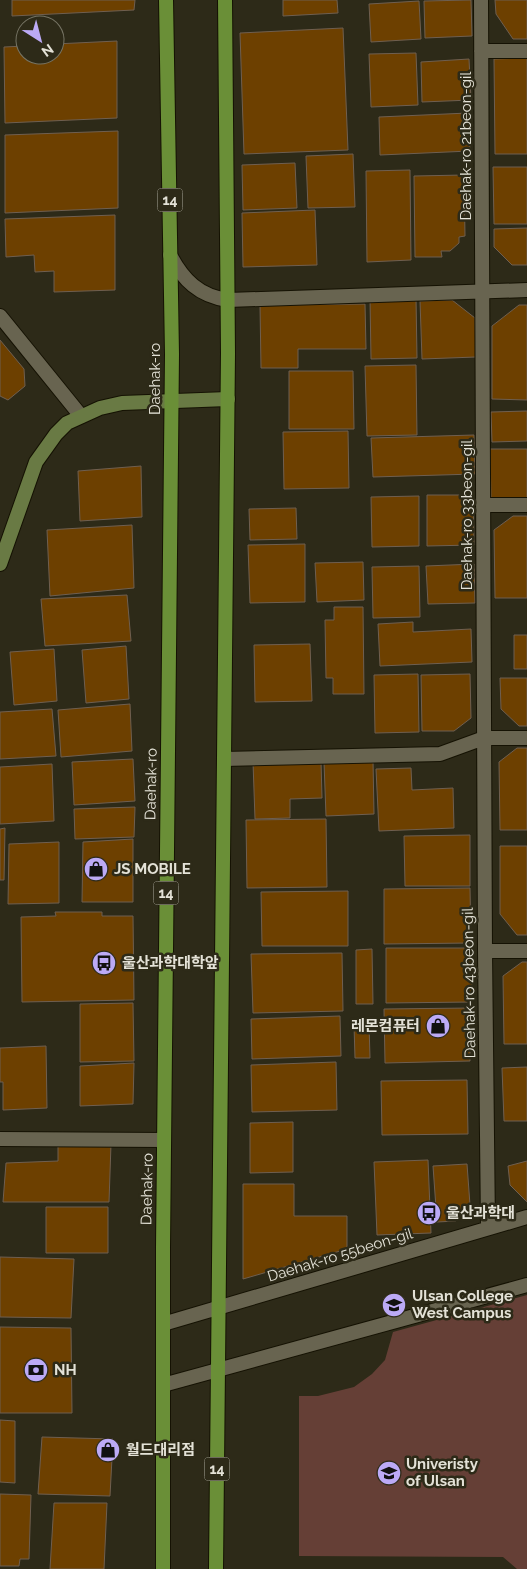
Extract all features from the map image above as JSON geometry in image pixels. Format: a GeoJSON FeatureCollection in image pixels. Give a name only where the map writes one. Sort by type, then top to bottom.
{"type":"FeatureCollection","features":[{"type":"Feature","properties":{"kind":"main road","name":"Daehak-ro"},"geometry":{"type":"LineString","coordinates":[[163,1569],[164,1140],[171,401],[166,0]]}},
{"type":"Feature","properties":{"kind":"main road","name":"14"},"geometry":{"type":"LineString","coordinates":[[216,1569],[228,399],[225,0]]}},
{"type":"Feature","properties":{"kind":"main road"},"geometry":{"type":"LineString","coordinates":[[0,564],[36,462],[56,434],[67,423],[100,408],[122,402],[228,399]]}},
{"type":"Feature","properties":{"kind":"street","name":"Daehak-ro 21beon-gil"},"geometry":{"type":"LineString","coordinates":[[481,0],[483,292]]}},
{"type":"Feature","properties":{"kind":"street"},"geometry":{"type":"LineString","coordinates":[[481,51],[527,51]]}},
{"type":"Feature","properties":{"kind":"street"},"geometry":{"type":"LineString","coordinates":[[170,255],[181,274],[200,291],[213,298],[228,300],[527,290]]}},
{"type":"Feature","properties":{"kind":"street","name":"Daehak-ro 33beon-gil"},"geometry":{"type":"LineString","coordinates":[[483,292],[484,738]]}},
{"type":"Feature","properties":{"kind":"street"},"geometry":{"type":"LineString","coordinates":[[0,316],[81,416]]}},
{"type":"Feature","properties":{"kind":"street"},"geometry":{"type":"LineString","coordinates":[[483,505],[527,505]]}},
{"type":"Feature","properties":{"kind":"street"},"geometry":{"type":"LineString","coordinates":[[224,759],[440,754],[484,738],[527,738]]}},
{"type":"Feature","properties":{"kind":"street","name":"Daehak-ro 43beon-gil"},"geometry":{"type":"LineString","coordinates":[[484,738],[488,1228]]}},
{"type":"Feature","properties":{"kind":"street"},"geometry":{"type":"LineString","coordinates":[[485,951],[527,951]]}},
{"type":"Feature","properties":{"kind":"street"},"geometry":{"type":"LineString","coordinates":[[0,1139],[164,1140]]}},
{"type":"Feature","properties":{"kind":"street","name":"Daehak-ro 55beon-gil"},"geometry":{"type":"LineString","coordinates":[[163,1324],[527,1217]]}},
{"type":"Feature","properties":{"kind":"street"},"geometry":{"type":"LineString","coordinates":[[163,1385],[527,1285]]}},
{"type":"Feature","properties":{"kind":"shaded area","name":"Univeristy of Ulsan"},"geometry":{"type":"Polygon","coordinates":[[[527,1295],[527,1569],[517,1569],[503,1557],[299,1556],[299,1396],[318,1396],[354,1387],[372,1374],[385,1360],[393,1332],[527,1295]]]}},
{"type":"Feature","properties":{"kind":"building"},"geometry":{"type":"Polygon","coordinates":[[[12,0],[135,0],[134,10],[12,16],[12,0]]]}},
{"type":"Feature","properties":{"kind":"building"},"geometry":{"type":"Polygon","coordinates":[[[283,0],[337,0],[338,13],[283,16],[283,0]]]}},
{"type":"Feature","properties":{"kind":"building"},"geometry":{"type":"Polygon","coordinates":[[[471,0],[472,36],[425,38],[424,1],[471,0]]]}},
{"type":"Feature","properties":{"kind":"building"},"geometry":{"type":"Polygon","coordinates":[[[495,0],[527,0],[527,39],[513,39],[496,14],[495,0]]]}},
{"type":"Feature","properties":{"kind":"building"},"geometry":{"type":"Polygon","coordinates":[[[419,1],[421,39],[371,42],[369,4],[419,1]]]}},
{"type":"Feature","properties":{"kind":"building"},"geometry":{"type":"Polygon","coordinates":[[[343,28],[348,150],[244,154],[240,33],[343,28]]]}},
{"type":"Feature","properties":{"kind":"building"},"geometry":{"type":"Polygon","coordinates":[[[117,41],[117,118],[5,123],[4,47],[15,46],[15,65],[65,65],[65,44],[117,41]]]}},
{"type":"Feature","properties":{"kind":"building"},"geometry":{"type":"Polygon","coordinates":[[[416,53],[418,105],[371,107],[369,54],[416,53]]]}},
{"type":"Feature","properties":{"kind":"building"},"geometry":{"type":"Polygon","coordinates":[[[527,58],[527,154],[495,154],[494,59],[527,58]]]}},
{"type":"Feature","properties":{"kind":"building"},"geometry":{"type":"Polygon","coordinates":[[[469,59],[471,100],[422,102],[421,62],[469,59]]]}},
{"type":"Feature","properties":{"kind":"building"},"geometry":{"type":"Polygon","coordinates":[[[468,113],[470,151],[380,155],[379,117],[468,113]]]}},
{"type":"Feature","properties":{"kind":"building"},"geometry":{"type":"Polygon","coordinates":[[[118,131],[118,208],[5,213],[5,135],[118,131]]]}},
{"type":"Feature","properties":{"kind":"building"},"geometry":{"type":"Polygon","coordinates":[[[353,154],[355,207],[308,208],[306,156],[353,154]]]}},
{"type":"Feature","properties":{"kind":"building"},"geometry":{"type":"Polygon","coordinates":[[[295,163],[297,208],[243,210],[242,165],[295,163]]]}},
{"type":"Feature","properties":{"kind":"building"},"geometry":{"type":"Polygon","coordinates":[[[493,167],[527,167],[527,224],[494,224],[493,167]]]}},
{"type":"Feature","properties":{"kind":"building"},"geometry":{"type":"Polygon","coordinates":[[[410,170],[411,260],[367,262],[366,171],[410,170]]]}},
{"type":"Feature","properties":{"kind":"building"},"geometry":{"type":"Polygon","coordinates":[[[464,175],[465,236],[459,237],[459,243],[450,251],[441,251],[442,257],[415,257],[414,176],[464,175]]]}},
{"type":"Feature","properties":{"kind":"building"},"geometry":{"type":"Polygon","coordinates":[[[315,210],[317,265],[243,267],[242,213],[315,210]]]}},
{"type":"Feature","properties":{"kind":"building"},"geometry":{"type":"Polygon","coordinates":[[[115,215],[115,290],[54,292],[54,271],[35,272],[34,255],[6,257],[5,219],[115,215]]]}},
{"type":"Feature","properties":{"kind":"building"},"geometry":{"type":"Polygon","coordinates":[[[527,228],[527,265],[512,265],[494,247],[494,229],[527,228]]]}},
{"type":"Feature","properties":{"kind":"building"},"geometry":{"type":"Polygon","coordinates":[[[416,298],[417,358],[371,359],[370,299],[416,298]]]}},
{"type":"Feature","properties":{"kind":"building"},"geometry":{"type":"Polygon","coordinates":[[[452,300],[475,318],[476,357],[422,359],[420,301],[452,300]]]}},
{"type":"Feature","properties":{"kind":"building"},"geometry":{"type":"Polygon","coordinates":[[[365,304],[366,349],[298,349],[298,368],[261,368],[260,305],[365,304]]]}},
{"type":"Feature","properties":{"kind":"building"},"geometry":{"type":"Polygon","coordinates":[[[519,305],[527,305],[527,400],[492,399],[492,326],[519,305]]]}},
{"type":"Feature","properties":{"kind":"building"},"geometry":{"type":"Polygon","coordinates":[[[0,340],[24,369],[25,386],[8,400],[0,396],[0,340]]]}},
{"type":"Feature","properties":{"kind":"building"},"geometry":{"type":"Polygon","coordinates":[[[416,365],[417,435],[367,436],[365,366],[416,365]]]}},
{"type":"Feature","properties":{"kind":"building"},"geometry":{"type":"Polygon","coordinates":[[[289,371],[353,371],[354,429],[289,429],[289,371]]]}},
{"type":"Feature","properties":{"kind":"building"},"geometry":{"type":"Polygon","coordinates":[[[527,411],[527,441],[492,442],[491,412],[527,411]]]}},
{"type":"Feature","properties":{"kind":"building"},"geometry":{"type":"Polygon","coordinates":[[[348,431],[349,488],[284,489],[283,432],[348,431]]]}},
{"type":"Feature","properties":{"kind":"building"},"geometry":{"type":"Polygon","coordinates":[[[474,435],[475,474],[373,477],[371,438],[474,435]]]}},
{"type":"Feature","properties":{"kind":"building"},"geometry":{"type":"Polygon","coordinates":[[[490,449],[527,449],[527,498],[491,499],[490,449]]]}},
{"type":"Feature","properties":{"kind":"building"},"geometry":{"type":"Polygon","coordinates":[[[141,466],[142,517],[80,521],[78,471],[141,466]]]}},
{"type":"Feature","properties":{"kind":"building"},"geometry":{"type":"Polygon","coordinates":[[[427,495],[473,495],[474,545],[427,546],[427,495]]]}},
{"type":"Feature","properties":{"kind":"building"},"geometry":{"type":"Polygon","coordinates":[[[419,496],[419,546],[372,547],[371,497],[419,496]]]}},
{"type":"Feature","properties":{"kind":"building"},"geometry":{"type":"Polygon","coordinates":[[[296,508],[297,539],[250,540],[249,509],[296,508]]]}},
{"type":"Feature","properties":{"kind":"building"},"geometry":{"type":"Polygon","coordinates":[[[513,516],[527,516],[527,598],[495,598],[494,530],[513,516]]]}},
{"type":"Feature","properties":{"kind":"building"},"geometry":{"type":"Polygon","coordinates":[[[132,525],[134,588],[50,596],[47,530],[132,525]]]}},
{"type":"Feature","properties":{"kind":"building"},"geometry":{"type":"Polygon","coordinates":[[[305,544],[305,602],[250,603],[248,545],[305,544]]]}},
{"type":"Feature","properties":{"kind":"building"},"geometry":{"type":"Polygon","coordinates":[[[363,562],[364,600],[317,602],[315,563],[363,562]]]}},
{"type":"Feature","properties":{"kind":"building"},"geometry":{"type":"Polygon","coordinates":[[[474,564],[475,603],[428,604],[426,566],[474,564]]]}},
{"type":"Feature","properties":{"kind":"building"},"geometry":{"type":"Polygon","coordinates":[[[419,566],[420,617],[373,618],[372,567],[419,566]]]}},
{"type":"Feature","properties":{"kind":"building"},"geometry":{"type":"Polygon","coordinates":[[[127,595],[131,641],[45,646],[41,599],[127,595]]]}},
{"type":"Feature","properties":{"kind":"building"},"geometry":{"type":"Polygon","coordinates":[[[334,607],[363,607],[364,694],[333,694],[333,678],[326,678],[325,620],[334,620],[334,607]]]}},
{"type":"Feature","properties":{"kind":"building"},"geometry":{"type":"Polygon","coordinates":[[[413,622],[413,632],[471,629],[472,662],[380,666],[378,624],[413,622]]]}},
{"type":"Feature","properties":{"kind":"building"},"geometry":{"type":"Polygon","coordinates":[[[514,635],[527,635],[527,669],[514,669],[514,635]]]}},
{"type":"Feature","properties":{"kind":"building"},"geometry":{"type":"Polygon","coordinates":[[[310,644],[312,701],[255,702],[254,645],[310,644]]]}},
{"type":"Feature","properties":{"kind":"building"},"geometry":{"type":"Polygon","coordinates":[[[126,646],[129,699],[86,703],[82,650],[126,646]]]}},
{"type":"Feature","properties":{"kind":"building"},"geometry":{"type":"Polygon","coordinates":[[[54,649],[57,701],[14,705],[10,652],[54,649]]]}},
{"type":"Feature","properties":{"kind":"building"},"geometry":{"type":"Polygon","coordinates":[[[418,674],[419,732],[375,733],[374,675],[418,674]]]}},
{"type":"Feature","properties":{"kind":"building"},"geometry":{"type":"Polygon","coordinates":[[[470,674],[471,718],[454,731],[422,731],[421,675],[470,674]]]}},
{"type":"Feature","properties":{"kind":"building"},"geometry":{"type":"Polygon","coordinates":[[[500,678],[527,678],[527,726],[519,726],[501,709],[500,678]]]}},
{"type":"Feature","properties":{"kind":"building"},"geometry":{"type":"Polygon","coordinates":[[[130,704],[132,751],[61,757],[58,710],[130,704]]]}},
{"type":"Feature","properties":{"kind":"building"},"geometry":{"type":"Polygon","coordinates":[[[52,709],[56,756],[0,759],[0,712],[52,709]]]}},
{"type":"Feature","properties":{"kind":"building"},"geometry":{"type":"Polygon","coordinates":[[[517,748],[527,748],[527,830],[500,830],[499,762],[517,748]]]}},
{"type":"Feature","properties":{"kind":"building"},"geometry":{"type":"Polygon","coordinates":[[[133,759],[135,801],[74,805],[72,762],[133,759]]]}},
{"type":"Feature","properties":{"kind":"building"},"geometry":{"type":"Polygon","coordinates":[[[373,760],[374,814],[326,816],[324,762],[373,760]]]}},
{"type":"Feature","properties":{"kind":"building"},"geometry":{"type":"Polygon","coordinates":[[[321,761],[322,798],[290,799],[290,818],[255,819],[253,762],[321,761]]]}},
{"type":"Feature","properties":{"kind":"building"},"geometry":{"type":"Polygon","coordinates":[[[52,764],[54,821],[0,824],[0,767],[52,764]]]}},
{"type":"Feature","properties":{"kind":"building"},"geometry":{"type":"Polygon","coordinates":[[[411,768],[412,790],[453,788],[454,828],[379,831],[376,769],[411,768]]]}},
{"type":"Feature","properties":{"kind":"building"},"geometry":{"type":"Polygon","coordinates":[[[135,807],[134,837],[75,839],[74,809],[135,807]]]}},
{"type":"Feature","properties":{"kind":"building"},"geometry":{"type":"Polygon","coordinates":[[[326,819],[327,887],[247,888],[246,820],[326,819]]]}},
{"type":"Feature","properties":{"kind":"building"},"geometry":{"type":"Polygon","coordinates":[[[5,828],[4,880],[0,880],[0,829],[5,828]]]}},
{"type":"Feature","properties":{"kind":"building"},"geometry":{"type":"Polygon","coordinates":[[[470,835],[470,886],[405,886],[404,836],[470,835]]]}},
{"type":"Feature","properties":{"kind":"building"},"geometry":{"type":"Polygon","coordinates":[[[133,839],[133,902],[82,902],[83,842],[133,839]]]}},
{"type":"Feature","properties":{"kind":"building"},"geometry":{"type":"Polygon","coordinates":[[[59,842],[59,903],[8,904],[9,844],[59,842]]]}},
{"type":"Feature","properties":{"kind":"building"},"geometry":{"type":"Polygon","coordinates":[[[500,846],[527,846],[527,935],[517,935],[500,914],[500,846]]]}},
{"type":"Feature","properties":{"kind":"building"},"geometry":{"type":"Polygon","coordinates":[[[470,888],[471,943],[384,944],[384,889],[470,888]]]}},
{"type":"Feature","properties":{"kind":"building"},"geometry":{"type":"Polygon","coordinates":[[[348,891],[348,946],[262,946],[261,892],[348,891]]]}},
{"type":"Feature","properties":{"kind":"building"},"geometry":{"type":"Polygon","coordinates":[[[55,912],[102,912],[102,916],[133,916],[134,1000],[22,1002],[21,917],[56,916],[55,912]]]}},
{"type":"Feature","properties":{"kind":"building"},"geometry":{"type":"Polygon","coordinates":[[[386,948],[472,948],[472,1002],[386,1003],[386,948]]]}},
{"type":"Feature","properties":{"kind":"building"},"geometry":{"type":"Polygon","coordinates":[[[372,949],[373,1004],[356,1004],[356,950],[372,949]]]}},
{"type":"Feature","properties":{"kind":"building"},"geometry":{"type":"Polygon","coordinates":[[[342,953],[343,1011],[253,1013],[251,954],[342,953]]]}},
{"type":"Feature","properties":{"kind":"building"},"geometry":{"type":"Polygon","coordinates":[[[522,962],[527,962],[527,1044],[504,1044],[503,976],[522,962]]]}},
{"type":"Feature","properties":{"kind":"building"},"geometry":{"type":"Polygon","coordinates":[[[133,1003],[134,1061],[80,1062],[80,1004],[133,1003]]]}},
{"type":"Feature","properties":{"kind":"building"},"geometry":{"type":"Polygon","coordinates":[[[470,1008],[470,1061],[385,1063],[384,1009],[470,1008]]]}},
{"type":"Feature","properties":{"kind":"building"},"geometry":{"type":"Polygon","coordinates":[[[340,1016],[341,1056],[252,1059],[251,1019],[340,1016]]]}},
{"type":"Feature","properties":{"kind":"building"},"geometry":{"type":"Polygon","coordinates":[[[369,1024],[370,1058],[355,1058],[354,1025],[369,1024]]]}},
{"type":"Feature","properties":{"kind":"building"},"geometry":{"type":"Polygon","coordinates":[[[46,1046],[47,1108],[3,1110],[3,1082],[0,1082],[0,1048],[46,1046]]]}},
{"type":"Feature","properties":{"kind":"building"},"geometry":{"type":"Polygon","coordinates":[[[336,1062],[337,1110],[252,1112],[251,1065],[336,1062]]]}},
{"type":"Feature","properties":{"kind":"building"},"geometry":{"type":"Polygon","coordinates":[[[134,1063],[133,1104],[80,1106],[80,1066],[134,1063]]]}},
{"type":"Feature","properties":{"kind":"building"},"geometry":{"type":"Polygon","coordinates":[[[527,1067],[527,1121],[504,1121],[502,1068],[527,1067]]]}},
{"type":"Feature","properties":{"kind":"building"},"geometry":{"type":"Polygon","coordinates":[[[467,1080],[468,1134],[382,1135],[381,1081],[467,1080]]]}},
{"type":"Feature","properties":{"kind":"building"},"geometry":{"type":"Polygon","coordinates":[[[293,1122],[293,1172],[250,1173],[250,1123],[293,1122]]]}},
{"type":"Feature","properties":{"kind":"building"},"geometry":{"type":"Polygon","coordinates":[[[58,1142],[111,1144],[109,1202],[3,1202],[6,1163],[58,1161],[58,1142]]]}},
{"type":"Feature","properties":{"kind":"building"},"geometry":{"type":"Polygon","coordinates":[[[428,1160],[431,1233],[377,1235],[374,1162],[428,1160]]]}},
{"type":"Feature","properties":{"kind":"building"},"geometry":{"type":"Polygon","coordinates":[[[527,1161],[527,1202],[510,1185],[508,1166],[527,1161]]]}},
{"type":"Feature","properties":{"kind":"building"},"geometry":{"type":"Polygon","coordinates":[[[467,1164],[470,1205],[456,1221],[437,1222],[433,1166],[467,1164]]]}},
{"type":"Feature","properties":{"kind":"building"},"geometry":{"type":"Polygon","coordinates":[[[243,1184],[294,1184],[294,1216],[347,1216],[347,1249],[243,1279],[243,1184]]]}},
{"type":"Feature","properties":{"kind":"building"},"geometry":{"type":"Polygon","coordinates":[[[46,1207],[108,1207],[108,1253],[46,1253],[46,1207]]]}},
{"type":"Feature","properties":{"kind":"building"},"geometry":{"type":"Polygon","coordinates":[[[0,1257],[74,1259],[71,1318],[0,1317],[0,1257]]]}},
{"type":"Feature","properties":{"kind":"building","name":"NH"},"geometry":{"type":"Polygon","coordinates":[[[0,1327],[71,1328],[72,1413],[0,1413],[0,1327]]]}},
{"type":"Feature","properties":{"kind":"building"},"geometry":{"type":"Polygon","coordinates":[[[0,1420],[15,1421],[15,1483],[0,1482],[0,1420]]]}},
{"type":"Feature","properties":{"kind":"building"},"geometry":{"type":"Polygon","coordinates":[[[42,1437],[113,1439],[110,1496],[38,1494],[42,1437]]]}},
{"type":"Feature","properties":{"kind":"building"},"geometry":{"type":"Polygon","coordinates":[[[0,1494],[31,1495],[29,1559],[20,1559],[19,1566],[0,1566],[0,1494]]]}},
{"type":"Feature","properties":{"kind":"building"},"geometry":{"type":"Polygon","coordinates":[[[54,1503],[107,1503],[104,1569],[50,1569],[54,1503]]]}},
{"type":"Feature","properties":{"kind":"place","name":"JS MOBILE"},"geometry":{"type":"Point","coordinates":[96,869]}},
{"type":"Feature","properties":{"kind":"place","name":"울산과학대학앞"},"geometry":{"type":"Point","coordinates":[104,963]}},
{"type":"Feature","properties":{"kind":"place","name":"레몬컴퓨터"},"geometry":{"type":"Point","coordinates":[438,1026]}},
{"type":"Feature","properties":{"kind":"place","name":"울산과학대"},"geometry":{"type":"Point","coordinates":[429,1213]}},
{"type":"Feature","properties":{"kind":"place","name":"Ulsan College West Campus"},"geometry":{"type":"Point","coordinates":[394,1305]}},
{"type":"Feature","properties":{"kind":"place","name":"NH"},"geometry":{"type":"Point","coordinates":[36,1370]}},
{"type":"Feature","properties":{"kind":"place","name":"월드대리점"},"geometry":{"type":"Point","coordinates":[108,1450]}},
{"type":"Feature","properties":{"kind":"place","name":"Univeristy of Ulsan"},"geometry":{"type":"Point","coordinates":[389,1473]}}]}
